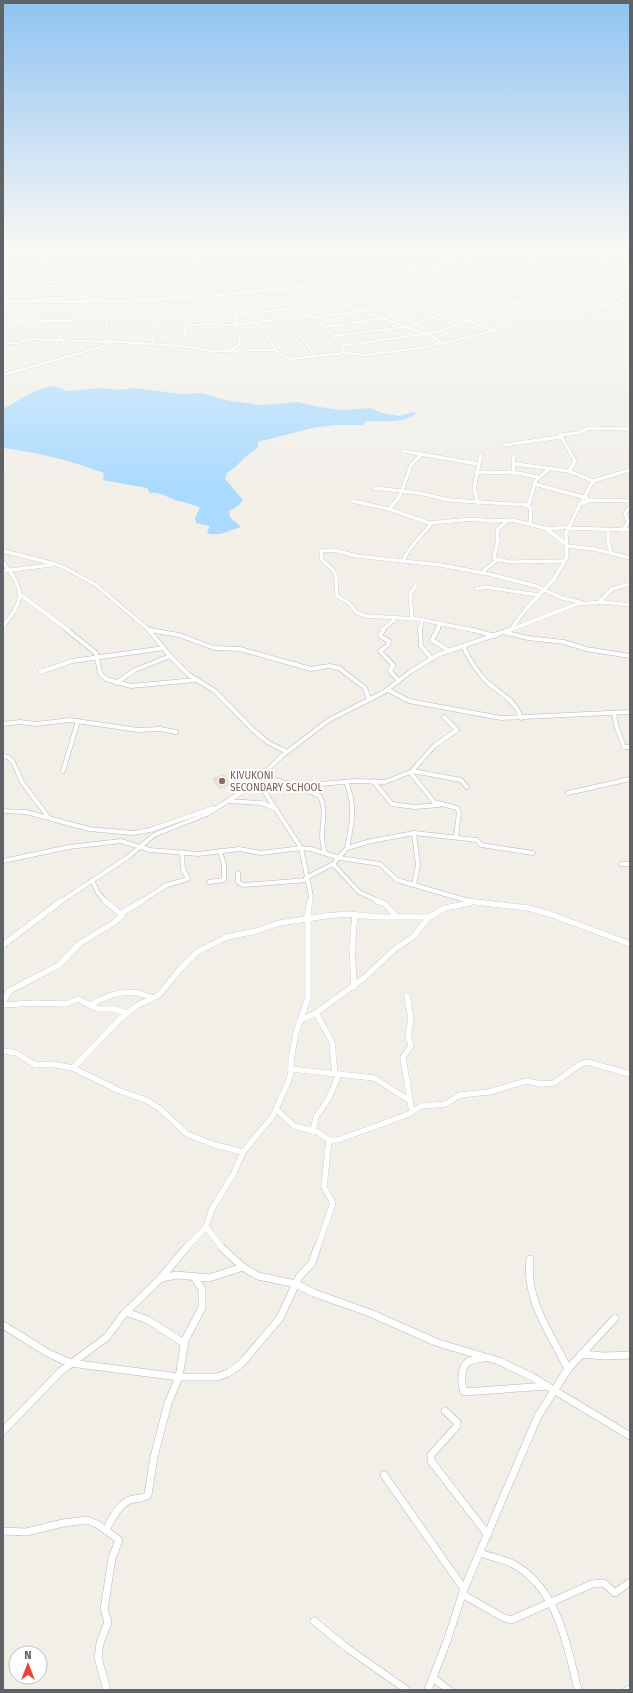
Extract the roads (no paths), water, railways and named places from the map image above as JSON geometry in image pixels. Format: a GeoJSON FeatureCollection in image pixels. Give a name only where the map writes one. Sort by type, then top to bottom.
{"type":"FeatureCollection","features":[{"type":"Feature","properties":{"kind":"street"},"geometry":{"type":"LineString","coordinates":[[48,351],[66,330]]}},
{"type":"Feature","properties":{"kind":"street"},"geometry":{"type":"LineString","coordinates":[[105,330],[103,336],[107,341]]}},
{"type":"Feature","properties":{"kind":"street"},"geometry":{"type":"LineString","coordinates":[[153,344],[156,330]]}},
{"type":"Feature","properties":{"kind":"street"},"geometry":{"type":"LineString","coordinates":[[179,346],[184,341],[185,330]]}},
{"type":"Feature","properties":{"kind":"street"},"geometry":{"type":"LineString","coordinates":[[229,350],[240,344],[236,337],[237,330]]}},
{"type":"Feature","properties":{"kind":"street"},"geometry":{"type":"LineString","coordinates":[[262,330],[276,350],[289,359],[345,353],[366,355],[427,347],[458,340],[487,330]]}},
{"type":"Feature","properties":{"kind":"street"},"geometry":{"type":"LineString","coordinates":[[295,330],[315,356]]}},
{"type":"Feature","properties":{"kind":"street"},"geometry":{"type":"LineString","coordinates":[[328,330],[342,346],[345,353]]}},
{"type":"Feature","properties":{"kind":"street"},"geometry":{"type":"LineString","coordinates":[[333,336],[387,330]]}},
{"type":"Feature","properties":{"kind":"street"},"geometry":{"type":"LineString","coordinates":[[411,330],[439,340],[438,344]]}},
{"type":"Feature","properties":{"kind":"street"},"geometry":{"type":"LineString","coordinates":[[342,346],[427,335],[442,330]]}},
{"type":"Feature","properties":{"kind":"street"},"geometry":{"type":"LineString","coordinates":[[3,343],[18,343],[32,339],[60,339],[179,346],[211,351],[229,350],[264,352],[276,350]]}},
{"type":"Feature","properties":{"kind":"street"},"geometry":{"type":"LineString","coordinates":[[3,375],[105,346],[107,341]]}},
{"type":"Feature","properties":{"kind":"street"},"geometry":{"type":"LineString","coordinates":[[505,445],[560,437],[560,435],[579,433],[588,428],[630,428]]}},
{"type":"Feature","properties":{"kind":"street"},"geometry":{"type":"LineString","coordinates":[[560,437],[575,461],[569,471]]}},
{"type":"Feature","properties":{"kind":"street"},"geometry":{"type":"LineString","coordinates":[[403,451],[478,464]]}},
{"type":"Feature","properties":{"kind":"street"},"geometry":{"type":"LineString","coordinates":[[389,509],[402,491],[411,466],[421,455]]}},
{"type":"Feature","properties":{"kind":"street"},"geometry":{"type":"LineString","coordinates":[[478,502],[474,488],[476,472],[481,455]]}},
{"type":"Feature","properties":{"kind":"street"},"geometry":{"type":"LineString","coordinates":[[514,456],[514,473]]}},
{"type":"Feature","properties":{"kind":"street"},"geometry":{"type":"LineString","coordinates":[[515,464],[569,471],[593,480],[630,470]]}},
{"type":"Feature","properties":{"kind":"street"},"geometry":{"type":"LineString","coordinates":[[530,523],[531,508],[528,506],[534,484],[537,477],[544,471],[552,469]]}},
{"type":"Feature","properties":{"kind":"street"},"geometry":{"type":"LineString","coordinates":[[476,472],[514,473],[537,477]]}},
{"type":"Feature","properties":{"kind":"street"},"geometry":{"type":"LineString","coordinates":[[511,629],[518,618],[554,580],[567,555],[568,527],[593,480]]}},
{"type":"Feature","properties":{"kind":"street"},"geometry":{"type":"LineString","coordinates":[[534,484],[594,500]]}},
{"type":"Feature","properties":{"kind":"street"},"geometry":{"type":"LineString","coordinates":[[374,488],[402,491],[449,500],[528,506]]}},
{"type":"Feature","properties":{"kind":"street"},"geometry":{"type":"LineString","coordinates":[[582,502],[594,500],[630,501]]}},
{"type":"Feature","properties":{"kind":"street"},"geometry":{"type":"LineString","coordinates":[[352,501],[389,509],[431,524],[472,519],[491,521],[509,520],[530,523],[545,528],[567,545],[630,558]]}},
{"type":"Feature","properties":{"kind":"street"},"geometry":{"type":"LineString","coordinates":[[623,530],[628,522],[624,514],[630,507]]}},
{"type":"Feature","properties":{"kind":"street"},"geometry":{"type":"LineString","coordinates":[[496,560],[494,555],[498,541],[497,530],[509,520]]}},
{"type":"Feature","properties":{"kind":"street"},"geometry":{"type":"LineString","coordinates":[[403,561],[407,551],[413,547],[431,524]]}},
{"type":"Feature","properties":{"kind":"street"},"geometry":{"type":"LineString","coordinates":[[545,528],[568,527],[630,530]]}},
{"type":"Feature","properties":{"kind":"street"},"geometry":{"type":"LineString","coordinates":[[608,530],[608,542],[611,553]]}},
{"type":"Feature","properties":{"kind":"street"},"geometry":{"type":"LineString","coordinates":[[495,636],[422,620],[375,618],[360,614],[349,603],[339,597],[336,591],[338,578],[331,567],[322,560],[320,552],[323,550],[333,550],[357,556],[403,561],[481,573],[545,589],[562,598],[582,603]]}},
{"type":"Feature","properties":{"kind":"street"},"geometry":{"type":"LineString","coordinates":[[3,551],[55,564],[96,585],[149,629],[170,656],[196,680],[219,694],[253,730],[269,743],[287,752]]}},
{"type":"Feature","properties":{"kind":"street"},"geometry":{"type":"LineString","coordinates":[[481,573],[496,560],[517,562],[564,561]]}},
{"type":"Feature","properties":{"kind":"street"},"geometry":{"type":"LineString","coordinates":[[3,562],[19,586],[21,595],[17,608],[3,626]]}},
{"type":"Feature","properties":{"kind":"street"},"geometry":{"type":"LineString","coordinates":[[3,571],[55,564]]}},
{"type":"Feature","properties":{"kind":"street"},"geometry":{"type":"LineString","coordinates":[[599,602],[612,589],[630,584]]}},
{"type":"Feature","properties":{"kind":"street"},"geometry":{"type":"LineString","coordinates":[[412,619],[410,594],[416,585]]}},
{"type":"Feature","properties":{"kind":"street"},"geometry":{"type":"LineString","coordinates":[[476,589],[479,587],[486,587],[538,596]]}},
{"type":"Feature","properties":{"kind":"street"},"geometry":{"type":"LineString","coordinates":[[21,595],[96,653],[101,675],[106,679],[133,686],[196,680]]}},
{"type":"Feature","properties":{"kind":"street"},"geometry":{"type":"LineString","coordinates":[[3,945],[60,901],[128,857],[159,832],[202,816],[247,789],[287,752],[332,717],[388,690],[432,659],[448,650],[495,636],[582,603],[599,602],[630,605]]}},
{"type":"Feature","properties":{"kind":"street"},"geometry":{"type":"LineString","coordinates":[[395,619],[380,631],[380,636],[388,639],[389,641],[388,645],[380,651],[393,665],[390,671],[399,681]]}},
{"type":"Feature","properties":{"kind":"street"},"geometry":{"type":"LineString","coordinates":[[422,620],[418,642],[423,651],[432,659]]}},
{"type":"Feature","properties":{"kind":"street"},"geometry":{"type":"LineString","coordinates":[[440,624],[432,640],[448,650]]}},
{"type":"Feature","properties":{"kind":"street"},"geometry":{"type":"LineString","coordinates":[[149,629],[179,635],[214,648],[240,649],[292,665],[311,668],[329,666],[339,668],[365,688],[370,699]]}},
{"type":"Feature","properties":{"kind":"street"},"geometry":{"type":"LineString","coordinates":[[503,632],[564,642],[586,650],[630,656]]}},
{"type":"Feature","properties":{"kind":"street"},"geometry":{"type":"LineString","coordinates":[[463,646],[477,671],[488,683],[512,701],[521,718]]}},
{"type":"Feature","properties":{"kind":"street"},"geometry":{"type":"LineString","coordinates":[[40,672],[65,663],[164,648]]}},
{"type":"Feature","properties":{"kind":"street"},"geometry":{"type":"LineString","coordinates":[[116,682],[129,672],[170,656]]}},
{"type":"Feature","properties":{"kind":"street"},"geometry":{"type":"LineString","coordinates":[[388,690],[406,700],[438,708],[492,717],[521,718],[558,714],[590,715],[630,712]]}},
{"type":"Feature","properties":{"kind":"street"},"geometry":{"type":"LineString","coordinates":[[614,713],[616,726],[623,744],[624,746],[630,747]]}},
{"type":"Feature","properties":{"kind":"street"},"geometry":{"type":"LineString","coordinates":[[296,786],[346,782],[390,781],[410,772],[434,746],[457,730],[444,717]]}},
{"type":"Feature","properties":{"kind":"street"},"geometry":{"type":"LineString","coordinates":[[3,724],[78,721],[138,730],[160,729],[176,732]]}},
{"type":"Feature","properties":{"kind":"street"},"geometry":{"type":"LineString","coordinates":[[63,771],[78,721]]}},
{"type":"Feature","properties":{"kind":"street"},"geometry":{"type":"LineString","coordinates":[[3,756],[13,762],[22,782],[49,818]]}},
{"type":"Feature","properties":{"kind":"street"},"geometry":{"type":"LineString","coordinates":[[410,772],[461,780],[467,786]]}},
{"type":"Feature","properties":{"kind":"street"},"geometry":{"type":"LineString","coordinates":[[410,772],[431,799],[441,805]]}},
{"type":"Feature","properties":{"kind":"street"},"geometry":{"type":"LineString","coordinates":[[259,778],[296,786],[315,794],[323,800],[325,811],[319,834],[325,853]]}},
{"type":"Feature","properties":{"kind":"street"},"geometry":{"type":"LineString","coordinates":[[3,1431],[70,1363],[91,1351],[107,1337],[126,1312],[161,1278],[173,1261],[206,1228],[212,1209],[234,1173],[243,1152],[270,1121],[277,1110],[291,1069],[295,1037],[307,1005],[309,989],[308,911],[311,896],[306,879],[301,848],[275,808],[259,778]]}},
{"type":"Feature","properties":{"kind":"street"},"geometry":{"type":"LineString","coordinates":[[568,793],[630,779]]}},
{"type":"Feature","properties":{"kind":"street"},"geometry":{"type":"LineString","coordinates":[[373,781],[392,804],[414,807],[441,805],[455,807],[458,810],[456,838]]}},
{"type":"Feature","properties":{"kind":"street"},"geometry":{"type":"LineString","coordinates":[[238,873],[238,882],[243,885],[306,879],[333,864],[340,858],[347,848],[354,810],[351,790],[346,782]]}},
{"type":"Feature","properties":{"kind":"street"},"geometry":{"type":"LineString","coordinates":[[228,801],[260,803],[275,808]]}},
{"type":"Feature","properties":{"kind":"street"},"geometry":{"type":"LineString","coordinates":[[3,811],[20,811],[85,828],[134,833],[150,830],[223,804]]}},
{"type":"Feature","properties":{"kind":"street"},"geometry":{"type":"LineString","coordinates":[[347,848],[371,841],[414,834],[474,839],[479,844],[495,848],[533,853]]}},
{"type":"Feature","properties":{"kind":"street"},"geometry":{"type":"LineString","coordinates":[[414,834],[418,865],[414,885]]}},
{"type":"Feature","properties":{"kind":"street"},"geometry":{"type":"LineString","coordinates":[[3,861],[69,847],[121,841],[152,850],[198,854],[220,850],[241,849],[261,853],[301,848],[340,858],[380,864],[397,880],[474,902],[528,908],[550,914],[630,944]]}},
{"type":"Feature","properties":{"kind":"street"},"geometry":{"type":"LineString","coordinates":[[209,882],[224,880],[224,865],[220,850]]}},
{"type":"Feature","properties":{"kind":"street"},"geometry":{"type":"LineString","coordinates":[[127,1013],[113,1009],[100,1010],[76,999],[66,1004],[3,1004],[9,991],[59,965],[79,944],[115,922],[122,913],[167,885],[188,879],[182,869],[182,852]]}},
{"type":"Feature","properties":{"kind":"street"},"geometry":{"type":"LineString","coordinates":[[333,864],[359,892],[385,904],[396,916]]}},
{"type":"Feature","properties":{"kind":"street"},"geometry":{"type":"LineString","coordinates":[[621,864],[630,864]]}},
{"type":"Feature","properties":{"kind":"street"},"geometry":{"type":"LineString","coordinates":[[92,880],[98,893],[108,906],[122,913]]}},
{"type":"Feature","properties":{"kind":"street"},"geometry":{"type":"LineString","coordinates":[[301,1020],[316,1013],[354,987],[396,948],[413,937],[429,917],[445,908],[474,902]]}},
{"type":"Feature","properties":{"kind":"street"},"geometry":{"type":"LineString","coordinates":[[354,987],[352,946],[355,915]]}},
{"type":"Feature","properties":{"kind":"street"},"geometry":{"type":"LineString","coordinates":[[73,1068],[116,1022],[141,1003],[159,995],[175,977],[179,970],[201,949],[234,935],[260,930],[280,923],[325,916],[355,915],[377,917],[429,917]]}},
{"type":"Feature","properties":{"kind":"street"},"geometry":{"type":"LineString","coordinates":[[90,1005],[102,999],[130,993],[143,994],[153,998]]}},
{"type":"Feature","properties":{"kind":"street"},"geometry":{"type":"LineString","coordinates":[[407,996],[411,1019],[408,1036],[411,1046],[403,1057],[412,1112]]}},
{"type":"Feature","properties":{"kind":"street"},"geometry":{"type":"LineString","coordinates":[[313,1131],[316,1117],[329,1098],[337,1074],[332,1042],[316,1013]]}},
{"type":"Feature","properties":{"kind":"street"},"geometry":{"type":"LineString","coordinates":[[3,1051],[16,1053],[35,1066],[51,1064],[73,1068],[120,1091],[150,1102],[187,1134],[210,1143],[243,1152]]}},
{"type":"Feature","properties":{"kind":"street"},"geometry":{"type":"LineString","coordinates":[[277,1110],[294,1126],[321,1133],[330,1140],[344,1138],[412,1112],[421,1106],[446,1104],[459,1095],[489,1092],[526,1081],[541,1084],[554,1083],[579,1065],[587,1062],[630,1074]]}},
{"type":"Feature","properties":{"kind":"street"},"geometry":{"type":"LineString","coordinates":[[291,1069],[306,1072],[374,1078],[409,1100]]}},
{"type":"Feature","properties":{"kind":"street"},"geometry":{"type":"LineString","coordinates":[[3,1325],[52,1355],[70,1363],[179,1377],[217,1377],[228,1373],[241,1364],[280,1318],[296,1284],[312,1263],[319,1239],[332,1208],[333,1200],[324,1187],[330,1140]]}},
{"type":"Feature","properties":{"kind":"street"},"geometry":{"type":"LineString","coordinates":[[206,1228],[218,1244],[243,1267],[264,1278],[296,1284],[314,1293],[370,1313],[438,1342],[486,1357],[519,1370],[630,1436]]}},
{"type":"Feature","properties":{"kind":"street"},"geometry":{"type":"LineString","coordinates":[[530,1259],[528,1278],[536,1304],[547,1332],[568,1369]]}},
{"type":"Feature","properties":{"kind":"street"},"geometry":{"type":"LineString","coordinates":[[161,1278],[177,1275],[195,1278],[209,1278],[243,1267]]}},
{"type":"Feature","properties":{"kind":"street"},"geometry":{"type":"LineString","coordinates":[[106,1530],[123,1504],[131,1499],[142,1499],[148,1495],[154,1457],[165,1413],[179,1377],[188,1333],[199,1314],[203,1303],[202,1289],[195,1278]]}},
{"type":"Feature","properties":{"kind":"street"},"geometry":{"type":"LineString","coordinates":[[126,1312],[148,1320],[185,1344]]}},
{"type":"Feature","properties":{"kind":"street"},"geometry":{"type":"LineString","coordinates":[[428,1690],[463,1592],[551,1388],[615,1318]]}},
{"type":"Feature","properties":{"kind":"street"},"geometry":{"type":"LineString","coordinates":[[581,1354],[630,1356]]}},
{"type":"Feature","properties":{"kind":"street"},"geometry":{"type":"LineString","coordinates":[[486,1357],[468,1362],[466,1365],[462,1386],[464,1392],[467,1393],[503,1388],[551,1388]]}},
{"type":"Feature","properties":{"kind":"street"},"geometry":{"type":"LineString","coordinates":[[445,1411],[457,1422],[457,1426],[432,1455],[431,1461],[488,1535]]}},
{"type":"Feature","properties":{"kind":"street"},"geometry":{"type":"LineString","coordinates":[[384,1475],[463,1592],[482,1607],[508,1620],[514,1619],[550,1601],[592,1584],[604,1583],[614,1593],[630,1582]]}},
{"type":"Feature","properties":{"kind":"street"},"geometry":{"type":"LineString","coordinates":[[3,1531],[26,1532],[63,1523],[87,1520],[106,1530],[119,1541],[114,1551],[107,1600],[104,1609],[108,1619],[108,1626],[98,1650],[98,1658],[107,1690]]}},
{"type":"Feature","properties":{"kind":"street"},"geometry":{"type":"LineString","coordinates":[[480,1553],[516,1566],[529,1576],[550,1601],[561,1624],[578,1690]]}},
{"type":"Feature","properties":{"kind":"street"},"geometry":{"type":"LineString","coordinates":[[314,1621],[347,1648],[407,1690]]}},
{"type":"Feature","properties":{"kind":"street"},"geometry":{"type":"LineString","coordinates":[[433,1678],[449,1690]]}},
{"type":"Feature","properties":{"kind":"water"},"geometry":{"type":"Polygon","coordinates":[[[50,386],[58,387],[66,391],[103,388],[119,390],[134,388],[182,394],[202,393],[225,400],[261,405],[297,402],[342,410],[370,408],[382,413],[400,416],[413,412],[416,413],[406,419],[366,421],[363,425],[335,425],[312,428],[258,442],[258,448],[249,453],[227,473],[225,479],[243,500],[238,506],[229,511],[230,517],[241,527],[220,534],[209,534],[207,532],[210,526],[196,523],[195,518],[200,508],[197,506],[160,494],[150,493],[147,488],[103,480],[104,473],[79,465],[41,455],[3,448],[3,409],[35,391],[50,386]]]}},
{"type":"Feature","properties":{"kind":"place","name":"KIVUKONI SECONDARY SCHOOL"},"geometry":{"type":"Point","coordinates":[222,781]}}]}
